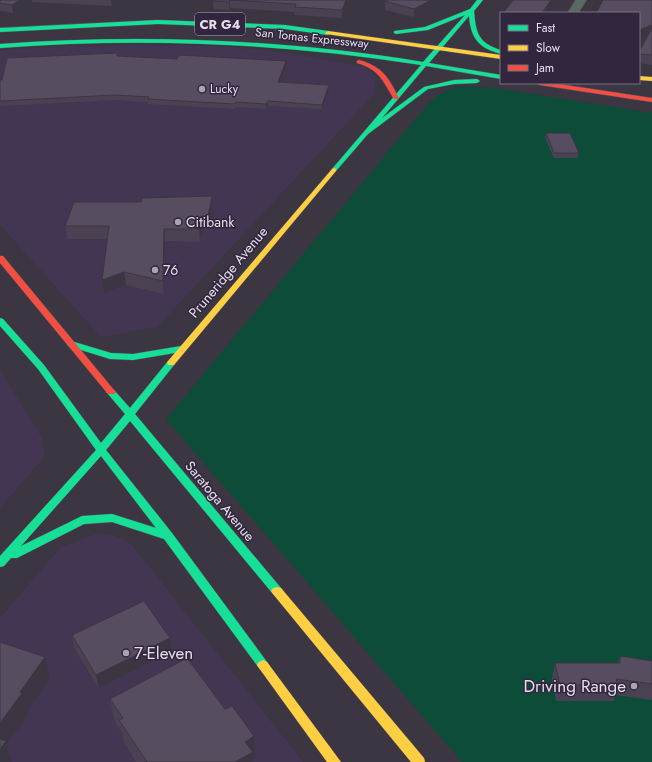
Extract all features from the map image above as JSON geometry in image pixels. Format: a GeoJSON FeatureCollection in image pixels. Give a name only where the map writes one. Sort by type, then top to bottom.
{"type":"FeatureCollection","features":[{"type":"Feature","properties":{"kind":"main road","name":"Pruneridge Avenue"},"geometry":{"type":"LineString","coordinates":[[1,562],[101,450],[181,349],[480,0]]}},
{"type":"Feature","properties":{"kind":"main road"},"geometry":{"type":"LineString","coordinates":[[286,28],[414,33],[432,29],[471,10],[473,32],[476,37],[486,48],[500,52]]}},
{"type":"Feature","properties":{"kind":"main road","name":"San Tomas Expressway"},"geometry":{"type":"LineString","coordinates":[[0,30],[158,22],[286,28],[500,57]]}},
{"type":"Feature","properties":{"kind":"main road","name":"San Tomas Expressway"},"geometry":{"type":"LineString","coordinates":[[0,46],[152,39],[259,44],[317,49],[424,64],[500,78]]}},
{"type":"Feature","properties":{"kind":"main road"},"geometry":{"type":"LineString","coordinates":[[259,44],[371,65],[383,71],[396,98]]}},
{"type":"Feature","properties":{"kind":"main road"},"geometry":{"type":"LineString","coordinates":[[366,133],[426,88],[454,82],[500,78]]}},
{"type":"Feature","properties":{"kind":"main road"},"geometry":{"type":"LineString","coordinates":[[640,78],[652,80]]}},
{"type":"Feature","properties":{"kind":"main road"},"geometry":{"type":"LineString","coordinates":[[547,84],[652,100]]}},
{"type":"Feature","properties":{"kind":"main road","name":"Saratoga Avenue"},"geometry":{"type":"LineString","coordinates":[[0,258],[419,762]]}},
{"type":"Feature","properties":{"kind":"main road"},"geometry":{"type":"LineString","coordinates":[[0,321],[41,367],[101,450],[168,536],[335,762]]}},
{"type":"Feature","properties":{"kind":"main road"},"geometry":{"type":"LineString","coordinates":[[71,344],[110,356],[133,357],[181,349]]}},
{"type":"Feature","properties":{"kind":"main road"},"geometry":{"type":"LineString","coordinates":[[1,562],[82,520],[112,518],[168,536]]}},
{"type":"Feature","properties":{"kind":"street"},"geometry":{"type":"LineString","coordinates":[[573,12],[581,0]]}},
{"type":"Feature","properties":{"kind":"shaded area"},"geometry":{"type":"Polygon","coordinates":[[[133,45],[216,46],[267,50],[366,67],[376,78],[374,94],[157,327],[101,337],[0,225],[0,51],[34,48],[133,45]]]}},
{"type":"Feature","properties":{"kind":"shaded area"},"geometry":{"type":"Polygon","coordinates":[[[0,370],[42,438],[45,456],[0,508],[0,370]]]}},
{"type":"Feature","properties":{"kind":"shaded area"},"geometry":{"type":"Polygon","coordinates":[[[98,533],[115,536],[132,545],[303,762],[0,762],[0,618],[60,548],[98,533]]]}},
{"type":"Feature","properties":{"kind":"green space"},"geometry":{"type":"Polygon","coordinates":[[[462,86],[495,88],[652,113],[652,762],[462,762],[166,419],[427,105],[443,92],[462,86]]]}},
{"type":"Feature","properties":{"kind":"building"},"geometry":{"type":"Polygon","coordinates":[[[0,0],[20,0],[12,5],[0,3],[0,0]]]}},
{"type":"Feature","properties":{"kind":"building"},"geometry":{"type":"Polygon","coordinates":[[[213,0],[230,0],[229,2],[213,0]]]}},
{"type":"Feature","properties":{"kind":"building"},"geometry":{"type":"Polygon","coordinates":[[[230,0],[346,0],[342,10],[295,7],[296,4],[230,0]]]}},
{"type":"Feature","properties":{"kind":"building"},"geometry":{"type":"Polygon","coordinates":[[[431,0],[414,9],[385,1],[431,0]]]}},
{"type":"Feature","properties":{"kind":"building"},"geometry":{"type":"Polygon","coordinates":[[[513,0],[551,0],[543,12],[504,12],[513,0]]]}},
{"type":"Feature","properties":{"kind":"building"},"geometry":{"type":"Polygon","coordinates":[[[603,0],[652,0],[652,25],[640,30],[640,12],[597,12],[603,0]]]}},
{"type":"Feature","properties":{"kind":"building"},"geometry":{"type":"Polygon","coordinates":[[[652,28],[652,55],[640,54],[640,50],[652,28]]]}},
{"type":"Feature","properties":{"kind":"building"},"geometry":{"type":"Polygon","coordinates":[[[117,53],[117,56],[177,59],[179,55],[286,61],[278,82],[329,85],[322,105],[268,101],[266,104],[236,102],[234,104],[148,99],[149,97],[115,95],[0,101],[0,80],[2,80],[7,58],[117,53]]]}},
{"type":"Feature","properties":{"kind":"building"},"geometry":{"type":"Polygon","coordinates":[[[546,133],[570,133],[579,153],[554,153],[546,133]]]}},
{"type":"Feature","properties":{"kind":"building"},"geometry":{"type":"Polygon","coordinates":[[[212,196],[208,216],[202,216],[199,229],[164,229],[163,281],[124,272],[102,280],[109,226],[65,226],[74,202],[141,202],[142,198],[212,196]]]}},
{"type":"Feature","properties":{"kind":"building"},"geometry":{"type":"Polygon","coordinates":[[[144,601],[170,638],[96,675],[72,635],[144,601]]]}},
{"type":"Feature","properties":{"kind":"building"},"geometry":{"type":"Polygon","coordinates":[[[0,642],[45,657],[20,692],[22,693],[0,723],[0,642]]]}},
{"type":"Feature","properties":{"kind":"building"},"geometry":{"type":"Polygon","coordinates":[[[620,656],[652,661],[652,684],[616,679],[618,685],[560,685],[555,663],[620,663],[620,656]]]}},
{"type":"Feature","properties":{"kind":"building"},"geometry":{"type":"Polygon","coordinates":[[[187,658],[225,709],[232,706],[254,736],[245,742],[253,752],[235,762],[147,762],[119,720],[123,718],[110,699],[187,658]]]}},
{"type":"Feature","properties":{"kind":"building"},"geometry":{"type":"Polygon","coordinates":[[[0,739],[6,741],[0,749],[0,739]]]}},
{"type":"Feature","properties":{"kind":"traffic: fast"},"geometry":{"type":"LineString","coordinates":[[334,170],[480,0]]}},
{"type":"Feature","properties":{"kind":"traffic: fast"},"geometry":{"type":"LineString","coordinates":[[396,32],[426,29],[471,10],[473,26],[477,38],[486,46],[500,52]]}},
{"type":"Feature","properties":{"kind":"traffic: fast"},"geometry":{"type":"LineString","coordinates":[[0,30],[158,22],[285,27],[328,33]]}},
{"type":"Feature","properties":{"kind":"traffic: fast"},"geometry":{"type":"LineString","coordinates":[[0,46],[127,40],[212,41],[297,47],[359,54],[500,77]]}},
{"type":"Feature","properties":{"kind":"traffic: fast"},"geometry":{"type":"LineString","coordinates":[[366,133],[426,88],[454,82],[477,81]]}},
{"type":"Feature","properties":{"kind":"traffic: fast"},"geometry":{"type":"LineString","coordinates":[[0,321],[41,367],[101,450],[168,536],[263,665]]}},
{"type":"Feature","properties":{"kind":"traffic: fast"},"geometry":{"type":"LineString","coordinates":[[71,344],[110,356],[133,357],[181,349]]}},
{"type":"Feature","properties":{"kind":"traffic: fast"},"geometry":{"type":"LineString","coordinates":[[0,563],[101,450],[171,363]]}},
{"type":"Feature","properties":{"kind":"traffic: fast"},"geometry":{"type":"LineString","coordinates":[[111,392],[277,591]]}},
{"type":"Feature","properties":{"kind":"traffic: fast"},"geometry":{"type":"LineString","coordinates":[[13,555],[82,520],[112,518],[168,536]]}},
{"type":"Feature","properties":{"kind":"traffic: slow"},"geometry":{"type":"LineString","coordinates":[[328,33],[500,57]]}},
{"type":"Feature","properties":{"kind":"traffic: slow"},"geometry":{"type":"LineString","coordinates":[[640,78],[652,79]]}},
{"type":"Feature","properties":{"kind":"traffic: slow"},"geometry":{"type":"LineString","coordinates":[[171,363],[334,170]]}},
{"type":"Feature","properties":{"kind":"traffic: slow"},"geometry":{"type":"LineString","coordinates":[[277,591],[419,762]]}},
{"type":"Feature","properties":{"kind":"traffic: slow"},"geometry":{"type":"LineString","coordinates":[[263,665],[335,762]]}},
{"type":"Feature","properties":{"kind":"traffic: jam"},"geometry":{"type":"LineString","coordinates":[[359,62],[367,64],[378,70],[386,79],[396,98]]}},
{"type":"Feature","properties":{"kind":"traffic: jam"},"geometry":{"type":"LineString","coordinates":[[547,84],[652,100]]}},
{"type":"Feature","properties":{"kind":"traffic: jam"},"geometry":{"type":"LineString","coordinates":[[0,258],[111,392]]}},
{"type":"Feature","properties":{"kind":"place","name":"Lucky"},"geometry":{"type":"Point","coordinates":[202,89]}},
{"type":"Feature","properties":{"kind":"place","name":"Citibank"},"geometry":{"type":"Point","coordinates":[178,222]}},
{"type":"Feature","properties":{"kind":"place","name":"76"},"geometry":{"type":"Point","coordinates":[155,270]}},
{"type":"Feature","properties":{"kind":"place","name":"7-Eleven"},"geometry":{"type":"Point","coordinates":[126,653]}},
{"type":"Feature","properties":{"kind":"place","name":"Driving Range"},"geometry":{"type":"Point","coordinates":[634,686]}}]}
